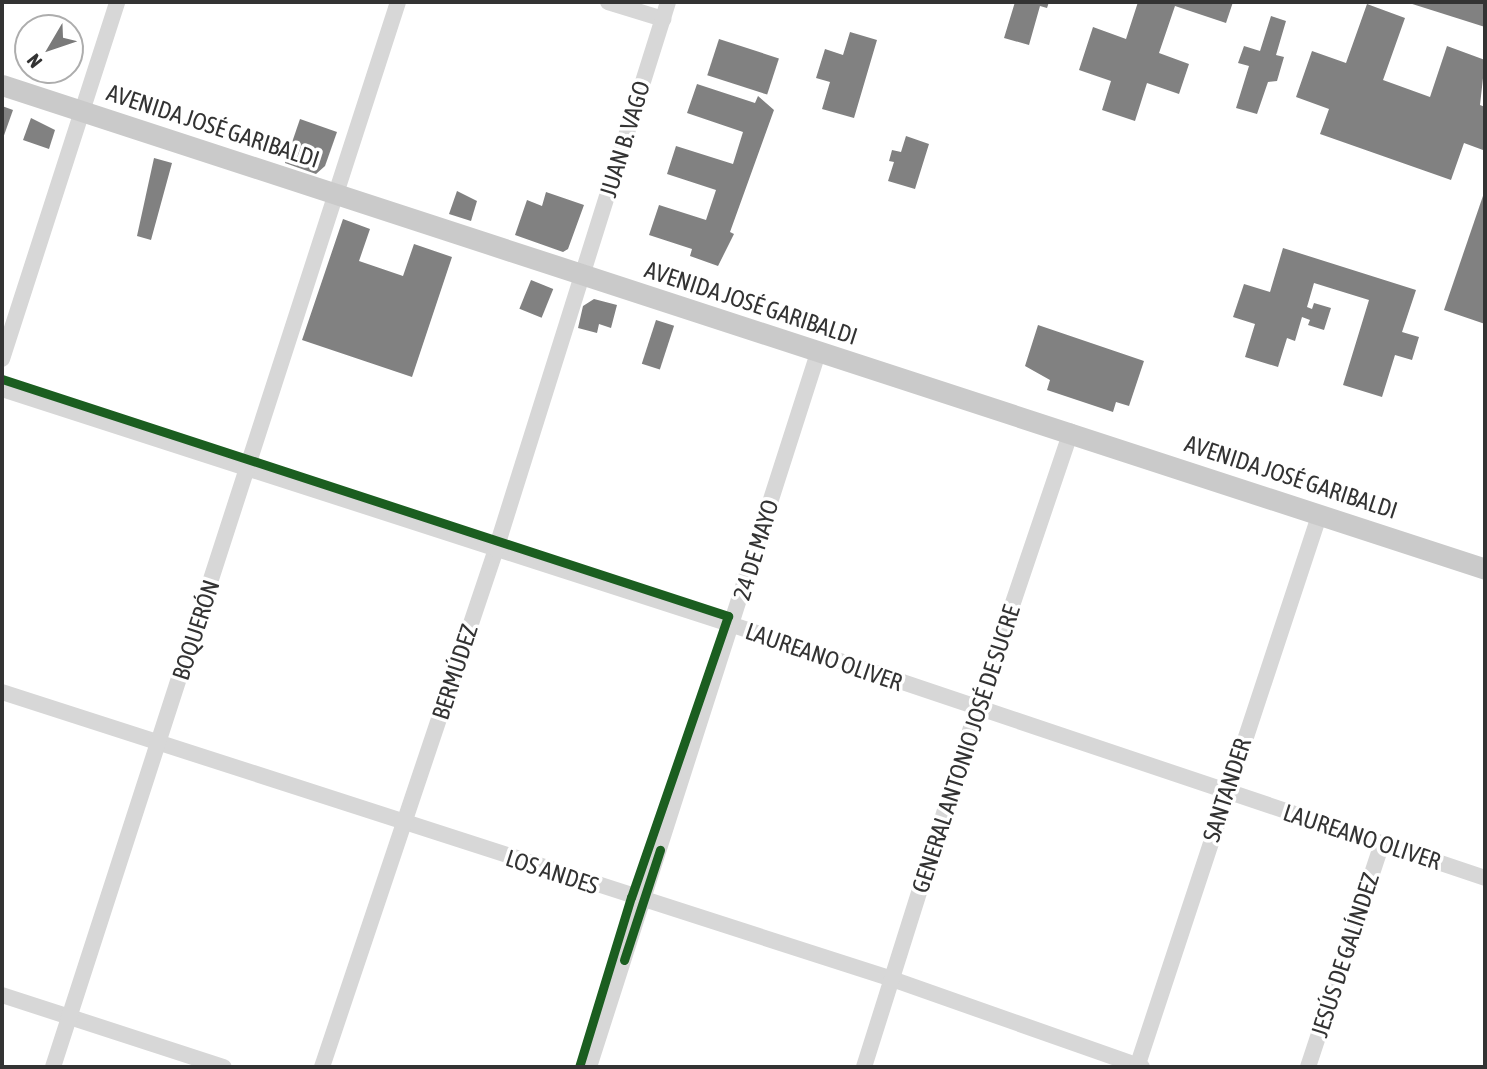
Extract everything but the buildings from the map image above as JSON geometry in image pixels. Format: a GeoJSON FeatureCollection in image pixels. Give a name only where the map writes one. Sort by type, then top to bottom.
{"type":"FeatureCollection","features":[{"type":"Feature","properties":{"kind":"main road","name":"AVENIDA JOSÉ GARIBALDI"},"geometry":{"type":"LineString","coordinates":[[2,85],[1485,569]]}},
{"type":"Feature","properties":{"kind":"street"},"geometry":{"type":"LineString","coordinates":[[2,359],[117,2]]}},
{"type":"Feature","properties":{"kind":"street","name":"BOQUERÓN"},"geometry":{"type":"LineString","coordinates":[[54,1067],[398,2]]}},
{"type":"Feature","properties":{"kind":"street"},"geometry":{"type":"LineString","coordinates":[[608,2],[663,19]]}},
{"type":"Feature","properties":{"kind":"street","name":"JUAN B. VAGO"},"geometry":{"type":"LineString","coordinates":[[582,276],[668,2]]}},
{"type":"Feature","properties":{"kind":"street","name":"BERMÚDEZ"},"geometry":{"type":"LineString","coordinates":[[322,1067],[406,825],[582,276]]}},
{"type":"Feature","properties":{"kind":"street","name":"24 DE MAYO"},"geometry":{"type":"LineString","coordinates":[[589,1067],[733,626],[818,353]]}},
{"type":"Feature","properties":{"kind":"street","name":"LAUREANO OLIVER"},"geometry":{"type":"LineString","coordinates":[[2,389],[733,626],[1485,878]]}},
{"type":"Feature","properties":{"kind":"street","name":"GENERAL ANTONIO JOSÉ DE SUCRE"},"geometry":{"type":"LineString","coordinates":[[864,1067],[977,709],[1071,432]]}},
{"type":"Feature","properties":{"kind":"street","name":"SANTANDER"},"geometry":{"type":"LineString","coordinates":[[1139,1067],[1226,793],[1320,513]]}},
{"type":"Feature","properties":{"kind":"street","name":"LOS ANDES"},"geometry":{"type":"LineString","coordinates":[[2,692],[406,825],[892,979],[1139,1067]]}},
{"type":"Feature","properties":{"kind":"street","name":"JESÚS DE GALÍNDEZ"},"geometry":{"type":"LineString","coordinates":[[1308,1067],[1382,843]]}},
{"type":"Feature","properties":{"kind":"street"},"geometry":{"type":"LineString","coordinates":[[2,995],[224,1067]]}},
{"type":"Feature","properties":{"kind":"cycle path"},"geometry":{"type":"LineString","coordinates":[[2,379],[728,616],[631,897],[579,1067]]}},
{"type":"Feature","properties":{"kind":"cycle path"},"geometry":{"type":"LineString","coordinates":[[624,960],[660,850]]}}]}
